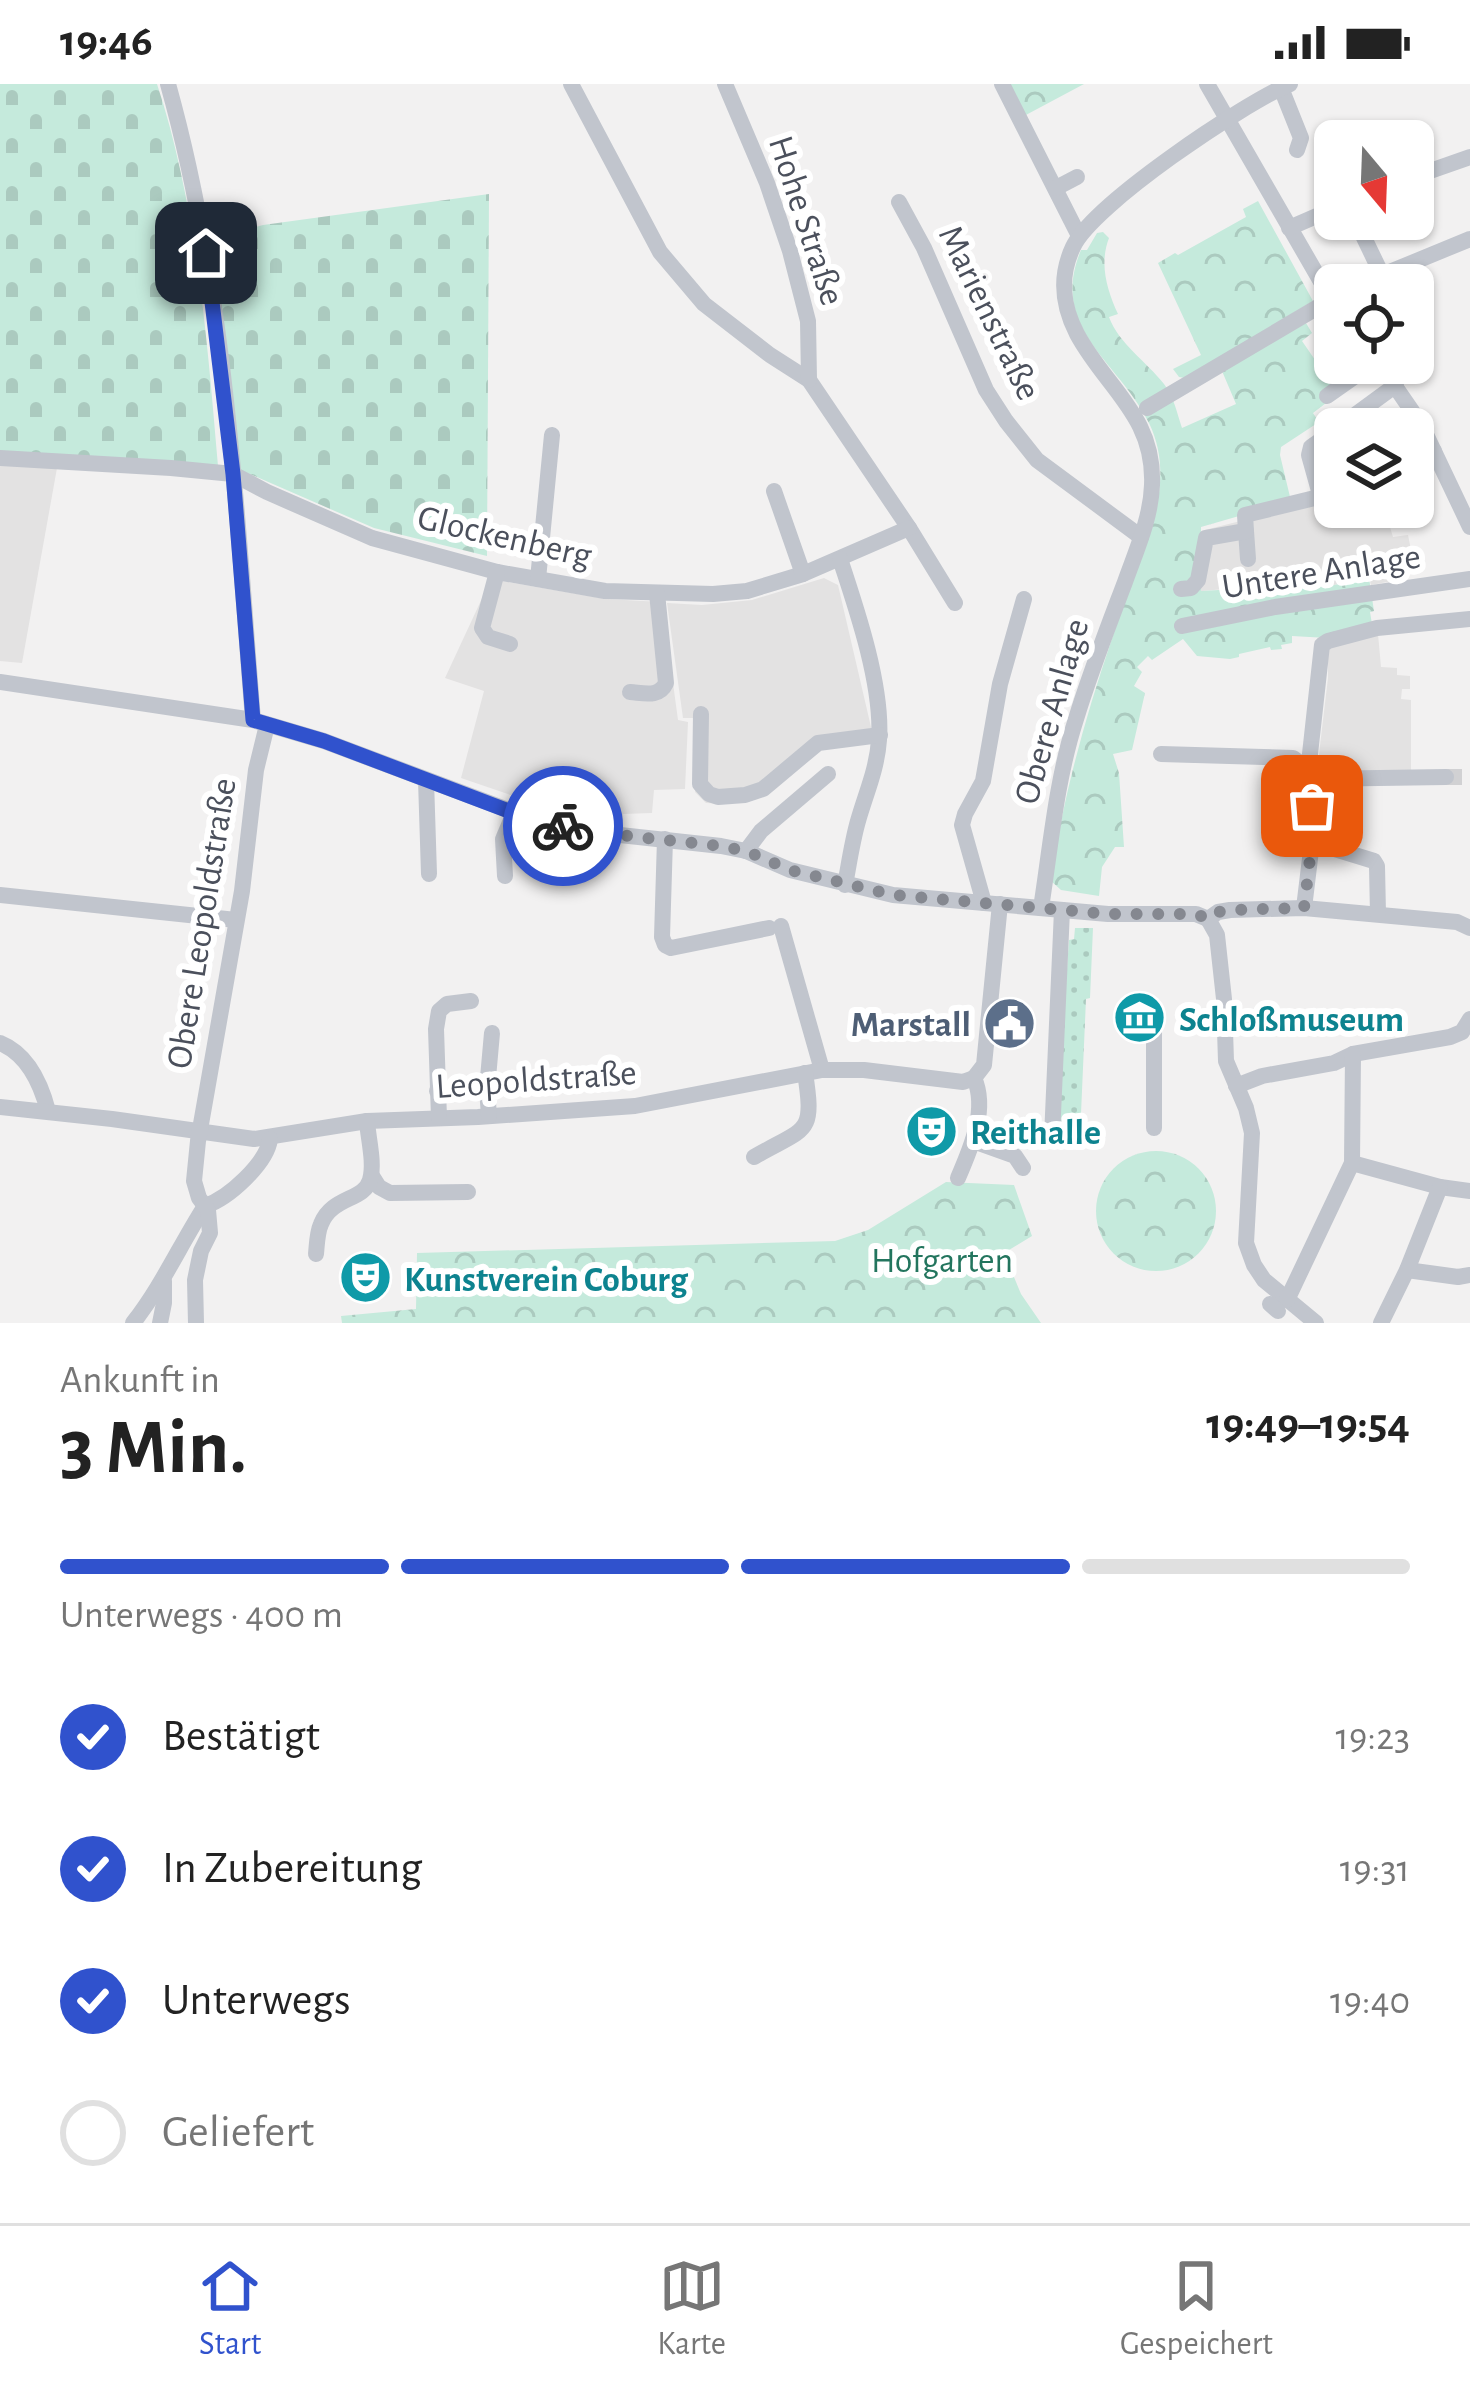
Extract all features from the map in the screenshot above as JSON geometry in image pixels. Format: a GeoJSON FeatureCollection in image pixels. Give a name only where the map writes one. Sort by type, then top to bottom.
{"type":"FeatureCollection","features":[{"type":"Feature","properties":{"kind":"street","name":"Obere Leopoldstraße"},"geometry":{"type":"LineString","coordinates":[[168,84],[205,245],[260,723],[236,920],[194,1181],[205,1206]]}},
{"type":"Feature","properties":{"kind":"street"},"geometry":{"type":"LineString","coordinates":[[571,84],[660,252],[704,304],[809,380],[955,603]]}},
{"type":"Feature","properties":{"kind":"street","name":"Hohe Straße"},"geometry":{"type":"LineString","coordinates":[[725,84],[790,251],[808,320],[809,380]]}},
{"type":"Feature","properties":{"kind":"street"},"geometry":{"type":"LineString","coordinates":[[1002,84],[1078,236],[1123,194],[1228,119],[1286,86],[1302,152]]}},
{"type":"Feature","properties":{"kind":"street"},"geometry":{"type":"LineString","coordinates":[[1208,84],[1314,269]]}},
{"type":"Feature","properties":{"kind":"street"},"geometry":{"type":"LineString","coordinates":[[1434,170],[1470,157]]}},
{"type":"Feature","properties":{"kind":"street"},"geometry":{"type":"LineString","coordinates":[[1056,188],[1077,177]]}},
{"type":"Feature","properties":{"kind":"street","name":"Marienstraße"},"geometry":{"type":"LineString","coordinates":[[898,202],[924,248],[986,390],[1006,421],[1037,460],[1141,537]]}},
{"type":"Feature","properties":{"kind":"street"},"geometry":{"type":"LineString","coordinates":[[1288,228],[1314,217]]}},
{"type":"Feature","properties":{"kind":"street","name":"Obere Anlage"},"geometry":{"type":"LineString","coordinates":[[1041,908],[1050,830],[1075,721],[1141,537],[1152,484],[1150,453],[1136,415],[1080,340],[1067,314],[1064,270],[1078,236]]}},
{"type":"Feature","properties":{"kind":"street"},"geometry":{"type":"LineString","coordinates":[[1405,264],[1470,239]]}},
{"type":"Feature","properties":{"kind":"street"},"geometry":{"type":"LineString","coordinates":[[1147,408],[1314,312]]}},
{"type":"Feature","properties":{"kind":"street"},"geometry":{"type":"LineString","coordinates":[[1327,396],[1345,384]]}},
{"type":"Feature","properties":{"kind":"street"},"geometry":{"type":"LineString","coordinates":[[1364,408],[1396,385],[1411,408]]}},
{"type":"Feature","properties":{"kind":"street"},"geometry":{"type":"LineString","coordinates":[[538,579],[552,435]]}},
{"type":"Feature","properties":{"kind":"street"},"geometry":{"type":"LineString","coordinates":[[1434,451],[1470,527]]}},
{"type":"Feature","properties":{"kind":"street","name":"Glockenberg"},"geometry":{"type":"LineString","coordinates":[[0,458],[233,474],[373,538],[497,572],[605,591],[747,591],[803,574],[909,528]]}},
{"type":"Feature","properties":{"kind":"street"},"geometry":{"type":"LineString","coordinates":[[774,491],[803,574]]}},
{"type":"Feature","properties":{"kind":"street"},"geometry":{"type":"LineString","coordinates":[[1248,559],[1244,515],[1314,498]]}},
{"type":"Feature","properties":{"kind":"street"},"geometry":{"type":"LineString","coordinates":[[1181,589],[1191,588],[1198,580],[1206,538],[1246,531]]}},
{"type":"Feature","properties":{"kind":"street"},"geometry":{"type":"LineString","coordinates":[[840,559],[867,651],[880,735],[875,772],[857,824],[844,885]]}},
{"type":"Feature","properties":{"kind":"street"},"geometry":{"type":"LineString","coordinates":[[497,572],[482,628],[488,638],[510,644]]}},
{"type":"Feature","properties":{"kind":"street","name":"Untere Anlage"},"geometry":{"type":"LineString","coordinates":[[1182,626],[1470,579]]}},
{"type":"Feature","properties":{"kind":"street"},"geometry":{"type":"LineString","coordinates":[[631,692],[660,692],[666,683],[657,593]]}},
{"type":"Feature","properties":{"kind":"street"},"geometry":{"type":"LineString","coordinates":[[958,1178],[973,1141],[980,1096],[974,1078],[984,1065],[992,903],[962,825],[983,782],[1000,683],[1024,599]]}},
{"type":"Feature","properties":{"kind":"street"},"geometry":{"type":"LineString","coordinates":[[1304,908],[1322,645],[1377,628],[1470,619]]}},
{"type":"Feature","properties":{"kind":"street"},"geometry":{"type":"LineString","coordinates":[[0,682],[260,723],[324,741],[514,813],[572,828],[746,851],[813,877],[893,895],[1108,914],[1196,914],[1208,919],[1217,935],[1226,1061],[1252,1133],[1246,1243],[1278,1305],[1316,1323]]}},
{"type":"Feature","properties":{"kind":"street"},"geometry":{"type":"LineString","coordinates":[[701,714],[700,784],[718,797],[763,789],[818,743],[880,735]]}},
{"type":"Feature","properties":{"kind":"street"},"geometry":{"type":"LineString","coordinates":[[1161,754],[1293,758],[1310,776],[1447,777]]}},
{"type":"Feature","properties":{"kind":"street"},"geometry":{"type":"LineString","coordinates":[[746,851],[760,831],[828,774]]}},
{"type":"Feature","properties":{"kind":"street"},"geometry":{"type":"LineString","coordinates":[[427,780],[429,874]]}},
{"type":"Feature","properties":{"kind":"street"},"geometry":{"type":"LineString","coordinates":[[505,875],[503,839],[514,813]]}},
{"type":"Feature","properties":{"kind":"street"},"geometry":{"type":"LineString","coordinates":[[1312,837],[1373,861],[1378,914]]}},
{"type":"Feature","properties":{"kind":"street"},"geometry":{"type":"LineString","coordinates":[[665,839],[664,945],[775,927],[813,1072],[811,1109],[802,1129],[754,1156]]}},
{"type":"Feature","properties":{"kind":"street"},"geometry":{"type":"LineString","coordinates":[[0,895],[236,920]]}},
{"type":"Feature","properties":{"kind":"street"},"geometry":{"type":"LineString","coordinates":[[1208,919],[1230,910],[1304,908],[1464,925]]}},
{"type":"Feature","properties":{"kind":"street"},"geometry":{"type":"LineString","coordinates":[[1052,1137],[1062,910]]}},
{"type":"Feature","properties":{"kind":"street"},"geometry":{"type":"LineString","coordinates":[[439,1118],[439,1011],[447,1004],[471,1000]]}},
{"type":"Feature","properties":{"kind":"street"},"geometry":{"type":"LineString","coordinates":[[1236,1086],[1467,1029]]}},
{"type":"Feature","properties":{"kind":"street"},"geometry":{"type":"LineString","coordinates":[[1154,1030],[1154,1128]]}},
{"type":"Feature","properties":{"kind":"street"},"geometry":{"type":"LineString","coordinates":[[489,1116],[492,1033]]}},
{"type":"Feature","properties":{"kind":"street"},"geometry":{"type":"LineString","coordinates":[[0,1043],[14,1049],[28,1066],[48,1112]]}},
{"type":"Feature","properties":{"kind":"street"},"geometry":{"type":"LineString","coordinates":[[1278,1305],[1332,1210],[1352,1163],[1353,1054]]}},
{"type":"Feature","properties":{"kind":"street","name":"Leopoldstraße"},"geometry":{"type":"LineString","coordinates":[[0,1107],[271,1139],[367,1120],[635,1106],[813,1072],[864,1070],[963,1082],[974,1078]]}},
{"type":"Feature","properties":{"kind":"street"},"geometry":{"type":"LineString","coordinates":[[437,1091],[487,1089]]}},
{"type":"Feature","properties":{"kind":"street"},"geometry":{"type":"LineString","coordinates":[[367,1120],[372,1176],[379,1187],[389,1192],[468,1192]]}},
{"type":"Feature","properties":{"kind":"street"},"geometry":{"type":"LineString","coordinates":[[134,1323],[205,1206],[218,1202],[246,1176],[265,1156],[271,1139]]}},
{"type":"Feature","properties":{"kind":"street"},"geometry":{"type":"LineString","coordinates":[[1003,1150],[1020,1140]]}},
{"type":"Feature","properties":{"kind":"street"},"geometry":{"type":"LineString","coordinates":[[973,1141],[1015,1156],[1023,1168]]}},
{"type":"Feature","properties":{"kind":"street"},"geometry":{"type":"LineString","coordinates":[[1352,1163],[1470,1191]]}},
{"type":"Feature","properties":{"kind":"street"},"geometry":{"type":"LineString","coordinates":[[316,1254],[319,1228],[327,1212],[365,1190],[372,1176]]}},
{"type":"Feature","properties":{"kind":"street"},"geometry":{"type":"LineString","coordinates":[[1381,1323],[1408,1270],[1440,1187]]}},
{"type":"Feature","properties":{"kind":"street"},"geometry":{"type":"LineString","coordinates":[[196,1323],[195,1280],[210,1233],[205,1206]]}},
{"type":"Feature","properties":{"kind":"street"},"geometry":{"type":"LineString","coordinates":[[1408,1270],[1470,1275]]}},
{"type":"Feature","properties":{"kind":"street"},"geometry":{"type":"LineString","coordinates":[[160,1323],[164,1280]]}},
{"type":"Feature","properties":{"kind":"shaded area"},"geometry":{"type":"Polygon","coordinates":[[[0,465],[57,468],[22,663],[0,661],[0,465]]]}},
{"type":"Feature","properties":{"kind":"shaded area"},"geometry":{"type":"Polygon","coordinates":[[[1314,502],[1314,528],[1390,528],[1393,537],[1408,535],[1413,560],[1405,562],[1408,578],[1371,585],[1369,578],[1328,586],[1326,581],[1201,591],[1201,531],[1314,502]]]}},
{"type":"Feature","properties":{"kind":"shaded area"},"geometry":{"type":"Polygon","coordinates":[[[824,578],[838,585],[872,742],[820,747],[725,804],[706,803],[695,792],[697,718],[683,718],[667,603],[752,600],[824,578]]]}},
{"type":"Feature","properties":{"kind":"shaded area"},"geometry":{"type":"Polygon","coordinates":[[[491,579],[606,599],[662,602],[678,720],[688,722],[685,789],[654,790],[652,813],[623,814],[622,825],[560,812],[461,778],[484,691],[445,678],[491,579]]]}},
{"type":"Feature","properties":{"kind":"shaded area"},"geometry":{"type":"Polygon","coordinates":[[[1378,634],[1381,667],[1397,668],[1397,675],[1410,676],[1410,689],[1402,689],[1401,699],[1411,700],[1411,773],[1317,771],[1328,646],[1378,634]]]}},
{"type":"Feature","properties":{"kind":"green space"},"geometry":{"type":"Polygon","coordinates":[[[0,84],[157,84],[191,225],[218,466],[0,451],[0,84]]]}},
{"type":"Feature","properties":{"kind":"green space"},"geometry":{"type":"Polygon","coordinates":[[[1008,84],[1084,84],[1024,116],[1008,84]]]}},
{"type":"Feature","properties":{"kind":"green space"},"geometry":{"type":"Polygon","coordinates":[[[489,194],[487,556],[374,528],[236,468],[211,239],[263,225],[489,194]]]}},
{"type":"Feature","properties":{"kind":"green space"},"geometry":{"type":"Polygon","coordinates":[[[1258,201],[1313,301],[1185,378],[1179,377],[1173,369],[1201,355],[1158,263],[1246,217],[1243,209],[1258,201]]]}},
{"type":"Feature","properties":{"kind":"green space"},"geometry":{"type":"Polygon","coordinates":[[[1097,233],[1109,238],[1106,277],[1118,314],[1109,317],[1113,327],[1167,389],[1182,428],[1236,404],[1222,371],[1306,323],[1312,333],[1302,341],[1314,358],[1314,384],[1342,384],[1330,400],[1314,408],[1314,425],[1281,447],[1291,501],[1201,527],[1201,591],[1327,581],[1329,586],[1369,578],[1374,611],[1370,612],[1372,624],[1327,638],[1292,636],[1292,643],[1281,645],[1282,649],[1270,647],[1230,659],[1197,656],[1183,639],[1152,660],[1148,656],[1137,667],[1142,672],[1134,686],[1145,693],[1132,750],[1113,754],[1119,773],[1124,847],[1115,847],[1102,867],[1099,896],[1061,890],[1051,881],[1080,741],[1155,516],[1160,469],[1149,423],[1091,342],[1073,302],[1073,278],[1081,250],[1087,250],[1097,233]]]}},
{"type":"Feature","properties":{"kind":"green space"},"geometry":{"type":"Polygon","coordinates":[[[1075,928],[1093,928],[1081,1114],[1069,1124],[1057,1115],[1069,940],[1074,939],[1075,928]]]}},
{"type":"Feature","properties":{"kind":"green space"},"geometry":{"type":"Polygon","coordinates":[[[1156,1151],[1179,1156],[1198,1169],[1211,1188],[1216,1211],[1211,1234],[1198,1253],[1179,1266],[1156,1271],[1133,1266],[1114,1253],[1101,1234],[1096,1211],[1101,1188],[1114,1169],[1133,1156],[1156,1151]]]}},
{"type":"Feature","properties":{"kind":"green space","name":"Hofgarten"},"geometry":{"type":"Polygon","coordinates":[[[946,1182],[1014,1185],[1032,1236],[1004,1253],[1021,1294],[1041,1323],[342,1323],[341,1316],[416,1309],[417,1253],[835,1241],[868,1230],[946,1182]]]}},
{"type":"Feature","properties":{"kind":"tunnel"},"geometry":{"type":"LineString","coordinates":[[1446,777],[1470,777]]}},
{"type":"Feature","properties":{"kind":"way so far"},"geometry":{"type":"LineString","coordinates":[[563,826],[746,851],[790,870],[893,895],[1108,914],[1196,914],[1208,919],[1230,910],[1304,908],[1312,806]]}},
{"type":"Feature","properties":{"kind":"place","name":"Schloßmuseum"},"geometry":{"type":"Point","coordinates":[1140,1018]}},
{"type":"Feature","properties":{"kind":"place","name":"Marstall"},"geometry":{"type":"Point","coordinates":[1010,1023]}},
{"type":"Feature","properties":{"kind":"place","name":"Reithalle"},"geometry":{"type":"Point","coordinates":[931,1131]}},
{"type":"Feature","properties":{"kind":"place","name":"Kunstverein Coburg"},"geometry":{"type":"Point","coordinates":[365,1278]}},
{"type":"Feature","properties":{"kind":"route"},"geometry":{"type":"LineString","coordinates":[[206,253],[233,474],[253,720],[563,826]]}}]}
